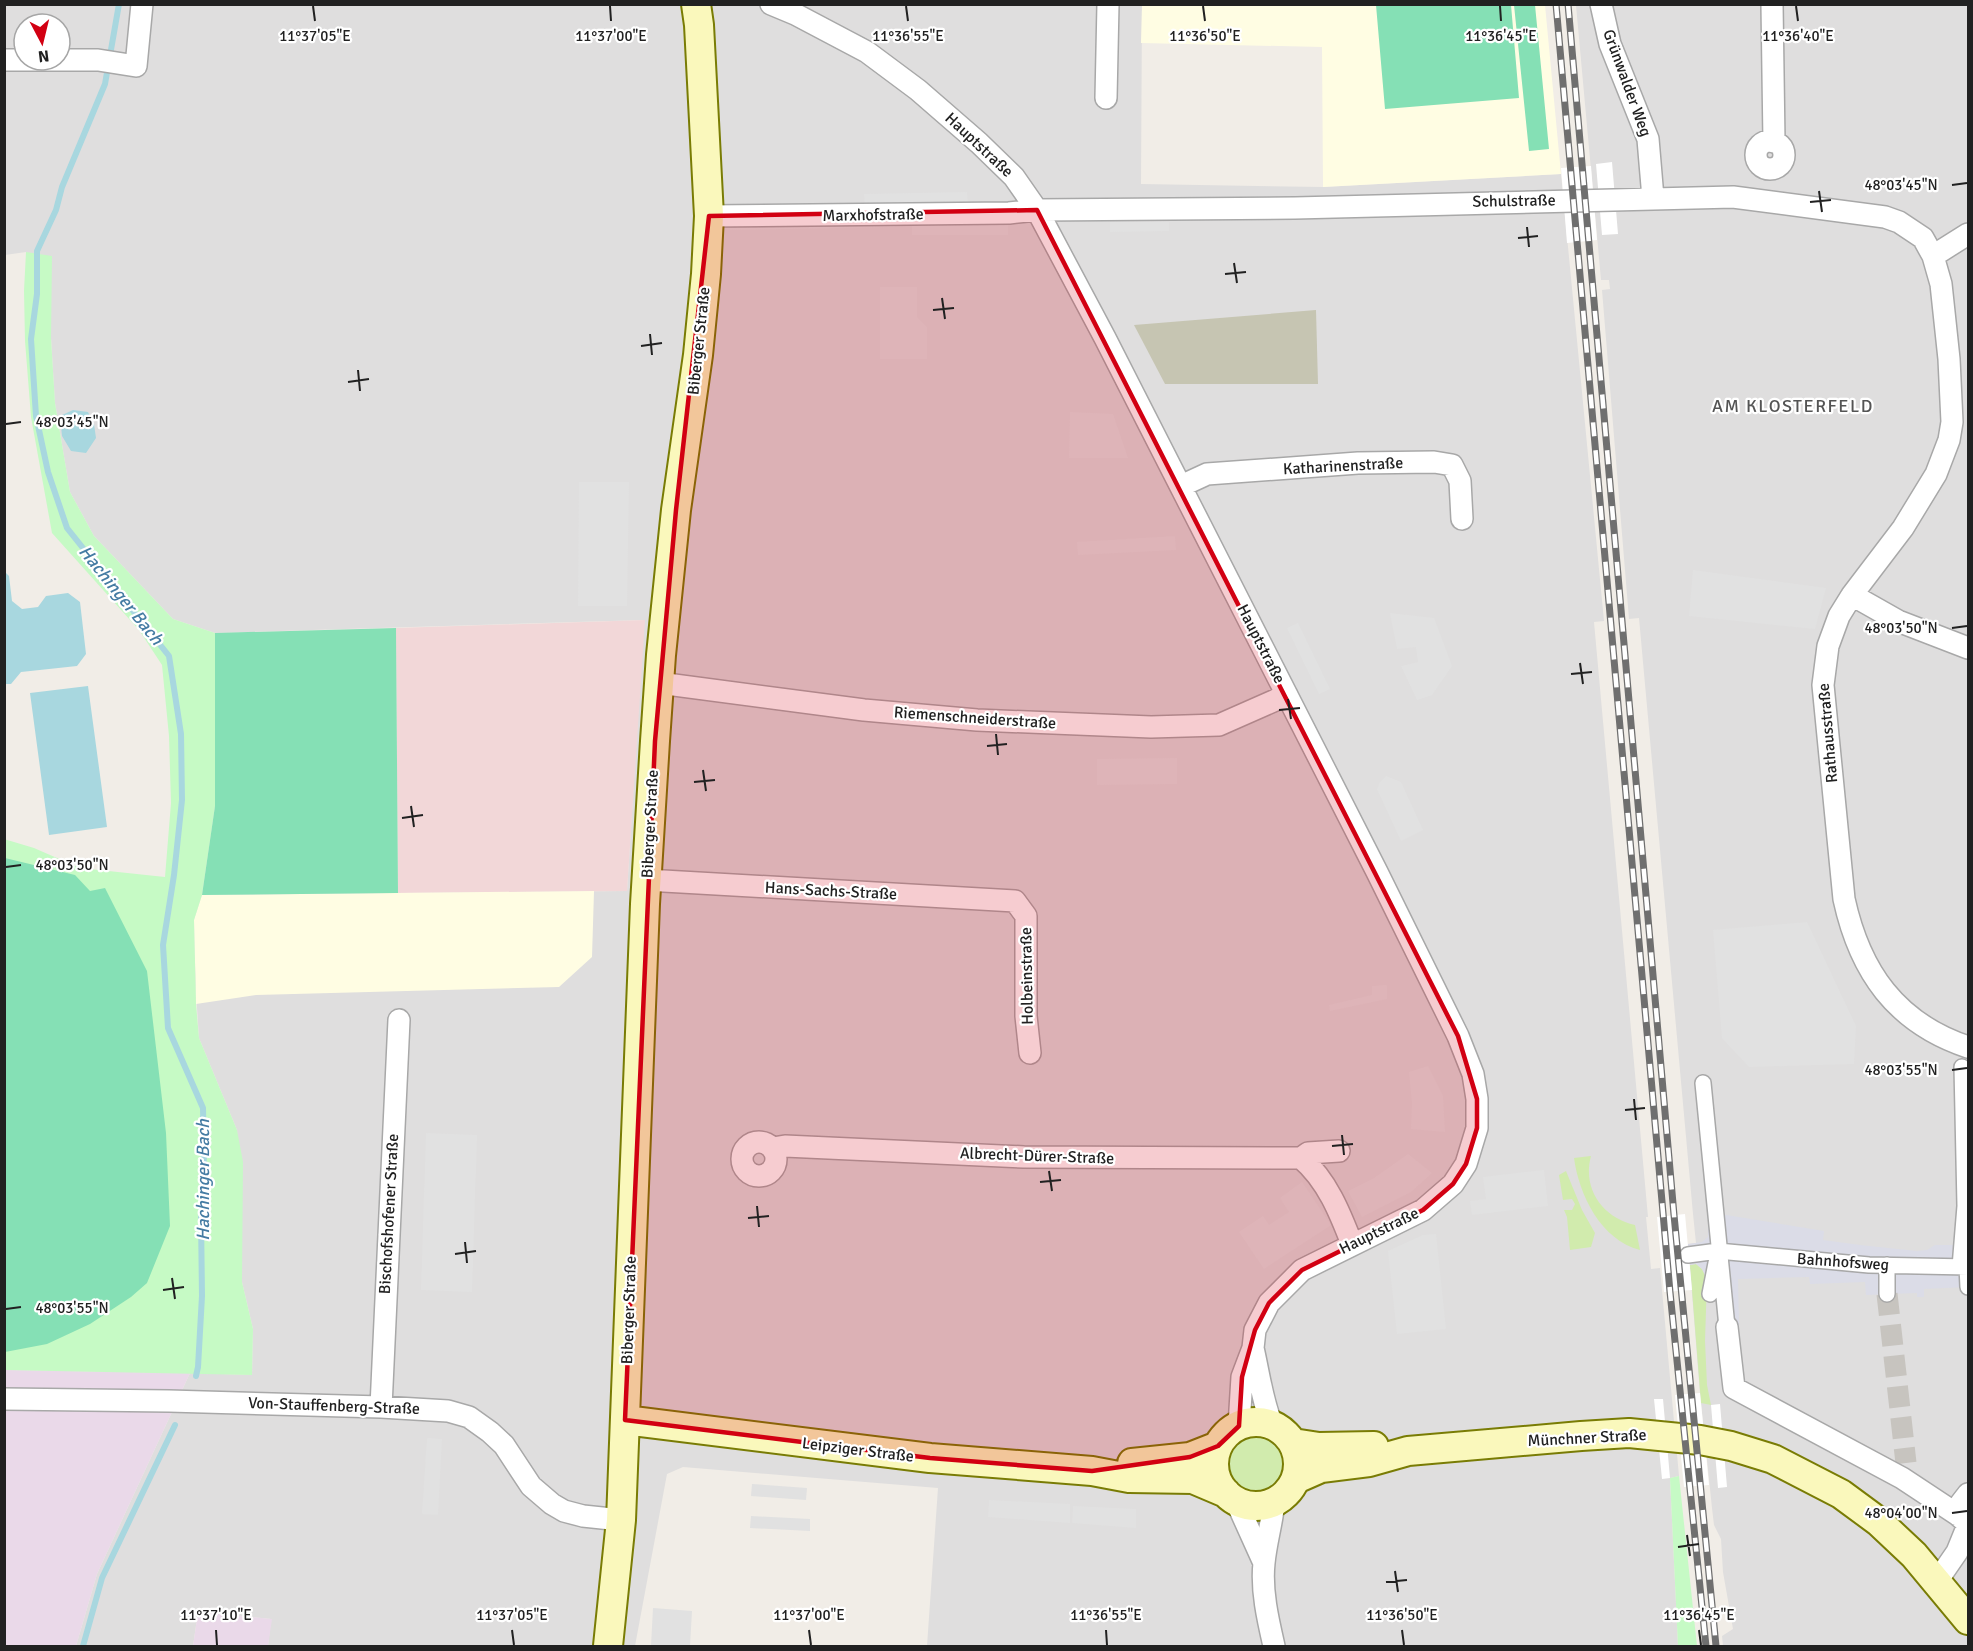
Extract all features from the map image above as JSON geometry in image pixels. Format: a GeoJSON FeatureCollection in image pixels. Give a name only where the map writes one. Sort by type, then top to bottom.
{"type":"FeatureCollection","features":[{"type":"Feature","properties":{"kind":"main road","name":"Biberger Straße"},"geometry":{"type":"LineString","coordinates":[[608,1647],[621,1520],[646,880],[659,682],[676,510],[698,355],[709,216],[696,4]]}},
{"type":"Feature","properties":{"kind":"main road","name":"Leipziger Straße"},"geometry":{"type":"LineString","coordinates":[[625,1420],[930,1458],[1092,1471],[1129,1478],[1193,1479],[1231,1497]]}},
{"type":"Feature","properties":{"kind":"main road"},"geometry":{"type":"LineString","coordinates":[[1260,1422],[1272,1425],[1284,1432],[1298,1454],[1296,1479],[1290,1488],[1274,1502],[1261,1506],[1248,1505],[1231,1497],[1218,1483],[1214,1471],[1214,1458],[1218,1446],[1231,1430],[1247,1423],[1260,1422]]}},
{"type":"Feature","properties":{"kind":"main road","name":"Münchner Straße"},"geometry":{"type":"LineString","coordinates":[[1296,1479],[1321,1468],[1369,1462],[1408,1451],[1629,1433],[1701,1440],[1731,1446],[1773,1459],[1840,1494],[1879,1522],[1914,1555],[1968,1620]]}},
{"type":"Feature","properties":{"kind":"main road","name":"Münchner Straße"},"geometry":{"type":"LineString","coordinates":[[1293,1443],[1318,1447],[1366,1445],[1408,1451]]}},
{"type":"Feature","properties":{"kind":"main road","name":"Leipziger Straße"},"geometry":{"type":"LineString","coordinates":[[1092,1471],[1128,1463],[1191,1457],[1218,1446]]}},
{"type":"Feature","properties":{"kind":"street"},"geometry":{"type":"LineString","coordinates":[[4,60],[100,61],[129,65],[142,4]]}},
{"type":"Feature","properties":{"kind":"street","name":"Hauptstraße"},"geometry":{"type":"LineString","coordinates":[[771,4],[867,52],[918,90],[1014,177],[1037,210],[1287,695],[1458,1036],[1473,1074],[1478,1099],[1478,1122],[1466,1164],[1453,1184],[1423,1210],[1302,1270],[1283,1287],[1269,1303],[1255,1330],[1253,1348],[1242,1377],[1239,1426]]}},
{"type":"Feature","properties":{"kind":"street"},"geometry":{"type":"LineString","coordinates":[[1106,98],[1108,4]]}},
{"type":"Feature","properties":{"kind":"street","name":"Grünwalder Weg"},"geometry":{"type":"LineString","coordinates":[[1601,4],[1610,44],[1648,139],[1653,198]]}},
{"type":"Feature","properties":{"kind":"street"},"geometry":{"type":"LineString","coordinates":[[1772,4],[1774,142]]}},
{"type":"Feature","properties":{"kind":"street","name":"Schulstraße"},"geometry":{"type":"LineString","coordinates":[[1037,210],[1295,208],[1733,197],[1885,217],[1899,222],[1923,238],[1933,255]]}},
{"type":"Feature","properties":{"kind":"street","name":"Marxhofstraße"},"geometry":{"type":"LineString","coordinates":[[709,216],[1009,213],[1037,210]]}},
{"type":"Feature","properties":{"kind":"street"},"geometry":{"type":"LineString","coordinates":[[1933,255],[1968,234]]}},
{"type":"Feature","properties":{"kind":"street","name":"Rathausstraße"},"geometry":{"type":"LineString","coordinates":[[1933,255],[1941,284],[1949,359],[1952,404],[1949,440],[1943,460],[1918,506],[1852,595],[1832,633],[1824,662],[1823,685],[1843,888],[1850,924],[1861,954],[1873,975],[1901,1008],[1965,1057]]}},
{"type":"Feature","properties":{"kind":"street","name":"Katharinenstraße"},"geometry":{"type":"LineString","coordinates":[[1181,486],[1207,474],[1358,464],[1434,462],[1452,465],[1460,481],[1462,519]]}},
{"type":"Feature","properties":{"kind":"street"},"geometry":{"type":"LineString","coordinates":[[1852,595],[1898,621],[1968,648]]}},
{"type":"Feature","properties":{"kind":"street","name":"Riemenschneiderstraße"},"geometry":{"type":"LineString","coordinates":[[659,682],[854,709],[976,720],[1069,725],[1181,727],[1219,725],[1287,695]]}},
{"type":"Feature","properties":{"kind":"street","name":"Hans-Sachs-Straße"},"geometry":{"type":"LineString","coordinates":[[646,880],[1015,902]]}},
{"type":"Feature","properties":{"kind":"street","name":"Holbeinstraße"},"geometry":{"type":"LineString","coordinates":[[1015,902],[1026,916],[1026,1016],[1030,1053]]}},
{"type":"Feature","properties":{"kind":"street","name":"Bischofshofener Straße"},"geometry":{"type":"LineString","coordinates":[[381,1407],[399,1020]]}},
{"type":"Feature","properties":{"kind":"street"},"geometry":{"type":"LineString","coordinates":[[1965,1057],[1968,1287]]}},
{"type":"Feature","properties":{"kind":"street"},"geometry":{"type":"LineString","coordinates":[[1703,1083],[1711,1116],[1718,1251],[1734,1388],[1904,1470],[1965,1522]]}},
{"type":"Feature","properties":{"kind":"street","name":"Albrecht-Dürer-Straße"},"geometry":{"type":"LineString","coordinates":[[773,1148],[785,1146],[1024,1157],[1301,1158],[1308,1153],[1339,1151],[1320,1177]]}},
{"type":"Feature","properties":{"kind":"street"},"geometry":{"type":"LineString","coordinates":[[1301,1158],[1320,1177],[1335,1203],[1352,1244]]}},
{"type":"Feature","properties":{"kind":"street","name":"Bahnhofsweg"},"geometry":{"type":"LineString","coordinates":[[1692,1251],[1718,1251],[1887,1265],[1966,1265]]}},
{"type":"Feature","properties":{"kind":"street"},"geometry":{"type":"LineString","coordinates":[[1710,1294],[1718,1251]]}},
{"type":"Feature","properties":{"kind":"street"},"geometry":{"type":"LineString","coordinates":[[1887,1265],[1887,1294]]}},
{"type":"Feature","properties":{"kind":"street","name":"Hauptstraße"},"geometry":{"type":"LineString","coordinates":[[1253,1348],[1264,1405],[1272,1425]]}},
{"type":"Feature","properties":{"kind":"street","name":"Von-Stauffenberg-Straße"},"geometry":{"type":"LineString","coordinates":[[4,1400],[169,1401],[381,1407],[448,1412],[469,1417],[504,1445],[531,1486],[552,1504],[564,1511],[583,1516],[621,1520]]}},
{"type":"Feature","properties":{"kind":"street"},"geometry":{"type":"LineString","coordinates":[[1937,1581],[1957,1552],[1965,1522],[1960,1503],[1968,1494]]}},
{"type":"Feature","properties":{"kind":"street"},"geometry":{"type":"LineString","coordinates":[[1231,1497],[1264,1563]]}},
{"type":"Feature","properties":{"kind":"street"},"geometry":{"type":"LineString","coordinates":[[1274,1502],[1264,1563],[1268,1620],[1274,1647]]}},
{"type":"Feature","properties":{"kind":"highlighted area"},"geometry":{"type":"Polygon","coordinates":[[[1037,210],[1458,1036],[1477,1099],[1477,1128],[1466,1164],[1453,1184],[1423,1210],[1302,1270],[1269,1303],[1255,1330],[1242,1377],[1239,1426],[1218,1446],[1190,1457],[1092,1471],[930,1458],[625,1420],[655,741],[676,510],[709,216],[1037,210]]]}},
{"type":"Feature","properties":{"kind":"shaded area"},"geometry":{"type":"Polygon","coordinates":[[[5,5],[1142,5],[1141,184],[1323,187],[1561,174],[1604,621],[1594,622],[1648,1217],[1646,1217],[1651,1269],[1660,1268],[1679,1476],[1670,1478],[1678,1646],[927,1646],[938,1488],[683,1467],[667,1474],[635,1646],[268,1646],[271,1619],[198,1612],[193,1646],[76,1646],[97,1574],[190,1373],[252,1375],[253,1329],[242,1282],[237,1130],[199,1038],[194,962],[202,895],[627,891],[644,620],[215,633],[173,619],[94,536],[70,492],[55,403],[51,338],[26,252],[5,255],[5,5]]]}},
{"type":"Feature","properties":{"kind":"shaded area"},"geometry":{"type":"Polygon","coordinates":[[[1142,5],[1545,5],[1561,174],[1323,187],[1322,47],[1141,43],[1142,5]]]}},
{"type":"Feature","properties":{"kind":"shaded area"},"geometry":{"type":"Polygon","coordinates":[[[1576,5],[1968,5],[1968,1646],[1723,1646],[1722,1636],[1733,1629],[1723,1572],[1721,1539],[1714,1525],[1700,1393],[1688,1244],[1696,1243],[1639,618],[1629,619],[1602,290],[1610,289],[1609,280],[1601,280],[1576,5]]]}},
{"type":"Feature","properties":{"kind":"shaded area"},"geometry":{"type":"Polygon","coordinates":[[[967,192],[968,205],[865,208],[864,194],[967,192]]]}},
{"type":"Feature","properties":{"kind":"shaded area"},"geometry":{"type":"Polygon","coordinates":[[[895,219],[895,227],[730,230],[730,222],[895,219]]]}},
{"type":"Feature","properties":{"kind":"shaded area"},"geometry":{"type":"Polygon","coordinates":[[[1008,219],[1008,235],[912,235],[912,220],[1008,219]]]}},
{"type":"Feature","properties":{"kind":"shaded area"},"geometry":{"type":"Polygon","coordinates":[[[1110,222],[1169,222],[1169,231],[1110,232],[1110,222]]]}},
{"type":"Feature","properties":{"kind":"shaded area"},"geometry":{"type":"Polygon","coordinates":[[[880,287],[917,287],[917,317],[927,327],[927,359],[880,359],[880,287]]]}},
{"type":"Feature","properties":{"kind":"shaded area"},"geometry":{"type":"Polygon","coordinates":[[[1316,310],[1318,384],[1165,384],[1134,325],[1316,310]]]}},
{"type":"Feature","properties":{"kind":"shaded area"},"geometry":{"type":"Polygon","coordinates":[[[1070,412],[1113,414],[1128,458],[1069,458],[1070,412]]]}},
{"type":"Feature","properties":{"kind":"shaded area"},"geometry":{"type":"Polygon","coordinates":[[[579,482],[629,482],[627,606],[578,606],[579,482]]]}},
{"type":"Feature","properties":{"kind":"shaded area"},"geometry":{"type":"Polygon","coordinates":[[[1175,536],[1176,550],[1078,555],[1077,542],[1175,536]]]}},
{"type":"Feature","properties":{"kind":"shaded area"},"geometry":{"type":"Polygon","coordinates":[[[1693,570],[1826,588],[1815,629],[1689,616],[1693,570]]]}},
{"type":"Feature","properties":{"kind":"shaded area"},"geometry":{"type":"Polygon","coordinates":[[[1390,613],[1434,618],[1452,666],[1432,695],[1417,700],[1401,666],[1418,662],[1416,647],[1397,649],[1390,613]]]}},
{"type":"Feature","properties":{"kind":"shaded area"},"geometry":{"type":"Polygon","coordinates":[[[645,620],[627,891],[398,893],[396,628],[645,620]]]}},
{"type":"Feature","properties":{"kind":"shaded area"},"geometry":{"type":"Polygon","coordinates":[[[1298,623],[1330,689],[1319,694],[1287,628],[1298,623]]]}},
{"type":"Feature","properties":{"kind":"shaded area"},"geometry":{"type":"Polygon","coordinates":[[[1177,758],[1177,784],[1097,785],[1097,759],[1177,758]]]}},
{"type":"Feature","properties":{"kind":"shaded area"},"geometry":{"type":"Polygon","coordinates":[[[1386,776],[1401,782],[1423,830],[1401,841],[1377,789],[1386,776]]]}},
{"type":"Feature","properties":{"kind":"shaded area"},"geometry":{"type":"Polygon","coordinates":[[[594,891],[592,957],[559,987],[256,995],[196,1004],[194,920],[202,895],[594,891]]]}},
{"type":"Feature","properties":{"kind":"shaded area"},"geometry":{"type":"Polygon","coordinates":[[[1807,922],[1856,1026],[1854,1064],[1749,1067],[1722,1038],[1713,930],[1807,922]]]}},
{"type":"Feature","properties":{"kind":"shaded area"},"geometry":{"type":"Polygon","coordinates":[[[1387,985],[1387,999],[1330,1011],[1329,1005],[1372,995],[1372,986],[1387,985]]]}},
{"type":"Feature","properties":{"kind":"shaded area"},"geometry":{"type":"Polygon","coordinates":[[[1428,1066],[1443,1096],[1445,1132],[1411,1129],[1412,1103],[1409,1072],[1428,1066]]]}},
{"type":"Feature","properties":{"kind":"shaded area"},"geometry":{"type":"Polygon","coordinates":[[[426,1133],[477,1135],[472,1292],[421,1290],[426,1133]]]}},
{"type":"Feature","properties":{"kind":"shaded area"},"geometry":{"type":"Polygon","coordinates":[[[1408,1154],[1432,1173],[1411,1192],[1362,1217],[1348,1191],[1374,1178],[1408,1154]]]}},
{"type":"Feature","properties":{"kind":"shaded area"},"geometry":{"type":"Polygon","coordinates":[[[1544,1170],[1548,1206],[1472,1215],[1470,1201],[1486,1199],[1483,1177],[1544,1170]]]}},
{"type":"Feature","properties":{"kind":"shaded area"},"geometry":{"type":"Polygon","coordinates":[[[1302,1182],[1331,1225],[1264,1269],[1239,1232],[1263,1216],[1269,1225],[1289,1212],[1280,1198],[1302,1182]]]}},
{"type":"Feature","properties":{"kind":"shaded area"},"geometry":{"type":"Polygon","coordinates":[[[1726,1215],[1824,1231],[1823,1240],[1860,1245],[1917,1251],[1927,1250],[1935,1245],[1968,1245],[1968,1287],[1924,1289],[1924,1297],[1917,1297],[1917,1293],[1866,1295],[1865,1282],[1810,1284],[1809,1277],[1738,1279],[1739,1326],[1720,1328],[1718,1301],[1702,1269],[1696,1264],[1690,1265],[1688,1244],[1702,1242],[1708,1237],[1708,1216],[1726,1215]]]}},
{"type":"Feature","properties":{"kind":"shaded area"},"geometry":{"type":"Polygon","coordinates":[[[1436,1234],[1446,1329],[1397,1334],[1388,1251],[1423,1235],[1436,1234]]]}},
{"type":"Feature","properties":{"kind":"shaded area"},"geometry":{"type":"Polygon","coordinates":[[[5,1370],[190,1373],[97,1574],[76,1646],[5,1646],[5,1370]]]}},
{"type":"Feature","properties":{"kind":"shaded area"},"geometry":{"type":"Polygon","coordinates":[[[427,1438],[442,1439],[438,1515],[422,1514],[427,1438]]]}},
{"type":"Feature","properties":{"kind":"shaded area"},"geometry":{"type":"Polygon","coordinates":[[[752,1484],[807,1488],[806,1500],[751,1496],[752,1484]]]}},
{"type":"Feature","properties":{"kind":"shaded area"},"geometry":{"type":"Polygon","coordinates":[[[989,1500],[1070,1504],[1070,1523],[988,1517],[989,1500]]]}},
{"type":"Feature","properties":{"kind":"shaded area"},"geometry":{"type":"Polygon","coordinates":[[[1073,1506],[1136,1509],[1136,1528],[1072,1523],[1073,1506]]]}},
{"type":"Feature","properties":{"kind":"shaded area"},"geometry":{"type":"Polygon","coordinates":[[[751,1516],[810,1519],[810,1531],[750,1528],[751,1516]]]}},
{"type":"Feature","properties":{"kind":"shaded area"},"geometry":{"type":"Polygon","coordinates":[[[653,1608],[692,1611],[690,1646],[651,1646],[653,1608]]]}},
{"type":"Feature","properties":{"kind":"shaded area"},"geometry":{"type":"Polygon","coordinates":[[[198,1612],[272,1619],[268,1646],[193,1646],[198,1612]]]}},
{"type":"Feature","properties":{"kind":"green space"},"geometry":{"type":"Polygon","coordinates":[[[1376,5],[1511,5],[1519,98],[1385,109],[1376,5]]]}},
{"type":"Feature","properties":{"kind":"green space"},"geometry":{"type":"Polygon","coordinates":[[[1514,5],[1535,5],[1549,149],[1529,151],[1514,5]]]}},
{"type":"Feature","properties":{"kind":"green space"},"geometry":{"type":"Polygon","coordinates":[[[26,252],[52,256],[51,338],[55,403],[70,492],[94,536],[173,619],[215,633],[215,806],[202,895],[194,920],[196,1004],[199,1038],[237,1130],[243,1162],[242,1282],[253,1329],[252,1375],[5,1370],[4,839],[34,848],[80,868],[165,877],[171,803],[169,736],[162,665],[139,630],[52,533],[31,417],[25,341],[26,252]]]}},
{"type":"Feature","properties":{"kind":"green space"},"geometry":{"type":"Polygon","coordinates":[[[396,628],[398,893],[202,895],[215,806],[215,633],[396,628]]]}},
{"type":"Feature","properties":{"kind":"green space"},"geometry":{"type":"Polygon","coordinates":[[[5,858],[75,875],[90,891],[105,888],[147,971],[166,1133],[170,1226],[147,1283],[131,1297],[90,1324],[47,1344],[5,1352],[5,858]]]}},
{"type":"Feature","properties":{"kind":"green space"},"geometry":{"type":"Polygon","coordinates":[[[1591,1156],[1590,1180],[1598,1200],[1613,1216],[1635,1225],[1640,1250],[1614,1237],[1594,1214],[1587,1201],[1574,1158],[1591,1156]]]}},
{"type":"Feature","properties":{"kind":"green space"},"geometry":{"type":"Polygon","coordinates":[[[1566,1171],[1582,1210],[1595,1233],[1591,1247],[1570,1250],[1567,1217],[1564,1210],[1572,1210],[1575,1204],[1572,1199],[1563,1200],[1559,1175],[1566,1171]]]}},
{"type":"Feature","properties":{"kind":"green space"},"geometry":{"type":"Polygon","coordinates":[[[1696,1264],[1702,1269],[1707,1280],[1705,1341],[1707,1385],[1711,1405],[1701,1403],[1690,1265],[1696,1264]]]}},
{"type":"Feature","properties":{"kind":"green space"},"geometry":{"type":"Polygon","coordinates":[[[1249,1437],[1261,1437],[1271,1441],[1279,1449],[1283,1465],[1279,1481],[1271,1489],[1261,1493],[1249,1493],[1239,1489],[1231,1481],[1227,1471],[1227,1459],[1231,1449],[1239,1441],[1249,1437]]]}},
{"type":"Feature","properties":{"kind":"green space"},"geometry":{"type":"Polygon","coordinates":[[[1679,1476],[1697,1646],[1678,1646],[1670,1478],[1679,1476]]]}},
{"type":"Feature","properties":{"kind":"water"},"geometry":{"type":"Polygon","coordinates":[[[73,410],[88,412],[94,424],[96,438],[86,453],[71,451],[62,436],[60,416],[73,410]]]}},
{"type":"Feature","properties":{"kind":"water"},"geometry":{"type":"Polygon","coordinates":[[[5,572],[9,576],[12,601],[22,609],[38,607],[46,596],[68,593],[80,602],[86,654],[77,666],[21,672],[11,684],[5,684],[5,572]]]}},
{"type":"Feature","properties":{"kind":"water"},"geometry":{"type":"Polygon","coordinates":[[[88,686],[107,827],[49,835],[30,693],[88,686]]]}},
{"type":"Feature","properties":{"kind":"pier"},"geometry":{"type":"Polygon","coordinates":[[[1612,162],[1618,234],[1602,235],[1596,164],[1612,162]]]}},
{"type":"Feature","properties":{"kind":"pier"},"geometry":{"type":"Polygon","coordinates":[[[1591,166],[1597,240],[1567,243],[1561,168],[1591,166]]]}},
{"type":"Feature","properties":{"kind":"pier"},"geometry":{"type":"Polygon","coordinates":[[[1685,1214],[1692,1290],[1664,1292],[1657,1217],[1685,1214]]]}},
{"type":"Feature","properties":{"kind":"pier"},"geometry":{"type":"Polygon","coordinates":[[[1700,1393],[1709,1485],[1684,1487],[1675,1395],[1700,1393]]]}},
{"type":"Feature","properties":{"kind":"pier"},"geometry":{"type":"Polygon","coordinates":[[[1654,1399],[1663,1399],[1670,1478],[1662,1479],[1654,1399]]]}},
{"type":"Feature","properties":{"kind":"pier"},"geometry":{"type":"Polygon","coordinates":[[[1720,1404],[1727,1487],[1718,1488],[1711,1405],[1720,1404]]]}},
{"type":"Feature","properties":{"kind":"waterway","name":"Hachinger Bach"},"geometry":{"type":"LineString","coordinates":[[119,4],[105,84],[62,187],[56,210],[37,251],[37,294],[31,339],[36,416],[48,472],[67,528],[169,656],[181,734],[182,800],[174,875],[163,945],[168,1028],[203,1108],[202,1296],[196,1376]]}},
{"type":"Feature","properties":{"kind":"waterway","name":"Hachinger Bach"},"geometry":{"type":"LineString","coordinates":[[83,1646],[102,1578],[175,1425]]}},
{"type":"Feature","properties":{"kind":"tunnel"},"geometry":{"type":"LineString","coordinates":[[1887,1294],[1906,1463]]}},
{"type":"Feature","properties":{"kind":"railway"},"geometry":{"type":"LineString","coordinates":[[1556,4],[1670,1292],[1706,1646]]}},
{"type":"Feature","properties":{"kind":"railway"},"geometry":{"type":"LineString","coordinates":[[1568,4],[1674,1215],[1716,1646]]}},
{"type":"Feature","properties":{"kind":"district","name":"AM KLOSTERFELD"},"geometry":{"type":"Point","coordinates":[1793,406]}}]}
